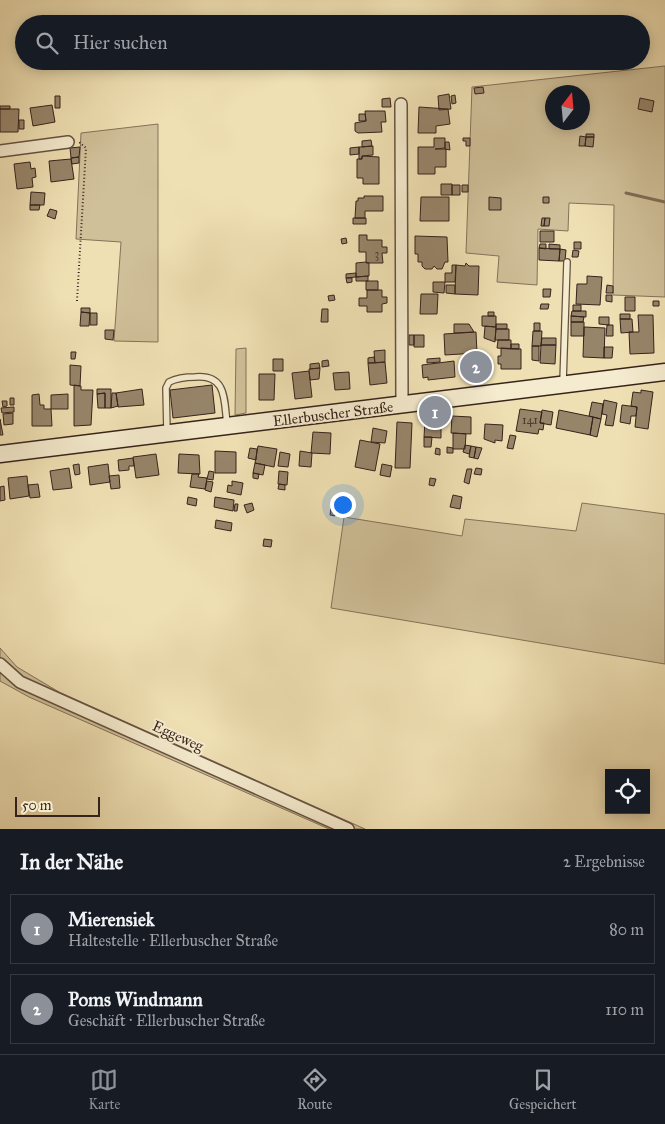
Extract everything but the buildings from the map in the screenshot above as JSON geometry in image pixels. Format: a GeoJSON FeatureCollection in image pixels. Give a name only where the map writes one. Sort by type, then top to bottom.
{"type":"FeatureCollection","features":[{"type":"Feature","properties":{"kind":"main road","name":"Ellerbuscher Straße"},"geometry":{"type":"LineString","coordinates":[[0,454],[665,372]]}},
{"type":"Feature","properties":{"kind":"street"},"geometry":{"type":"LineString","coordinates":[[401,104],[402,405]]}},
{"type":"Feature","properties":{"kind":"street"},"geometry":{"type":"LineString","coordinates":[[0,151],[68,142]]}},
{"type":"Feature","properties":{"kind":"street","name":"Eggeweg"},"geometry":{"type":"LineString","coordinates":[[0,664],[20,682],[348,829]]}},
{"type":"Feature","properties":{"kind":"lane"},"geometry":{"type":"LineString","coordinates":[[563,384],[567,262]]}},
{"type":"Feature","properties":{"kind":"lane"},"geometry":{"type":"LineString","coordinates":[[167,434],[166,388],[168,382],[176,379],[209,376],[216,380],[224,398],[227,426]]}},
{"type":"Feature","properties":{"kind":"path"},"geometry":{"type":"LineString","coordinates":[[68,142],[78,142],[86,148],[77,301]]}},
{"type":"Feature","properties":{"kind":"shaded area"},"geometry":{"type":"Polygon","coordinates":[[[665,66],[665,297],[613,295],[614,205],[569,203],[568,231],[538,229],[537,285],[497,282],[499,256],[466,253],[472,87],[628,70],[650,70],[650,68],[665,66]]]}},
{"type":"Feature","properties":{"kind":"shaded area"},"geometry":{"type":"Polygon","coordinates":[[[158,124],[158,342],[114,341],[121,242],[76,239],[81,133],[158,124]]]}},
{"type":"Feature","properties":{"kind":"shaded area"},"geometry":{"type":"Polygon","coordinates":[[[246,348],[246,413],[235,415],[236,349],[246,348]]]}},
{"type":"Feature","properties":{"kind":"shaded area"},"geometry":{"type":"Polygon","coordinates":[[[582,503],[665,514],[665,664],[331,608],[344,517],[462,536],[465,519],[576,531],[582,503]]]}},
{"type":"Feature","properties":{"kind":"shaded area"},"geometry":{"type":"Polygon","coordinates":[[[0,648],[17,667],[59,692],[365,829],[329,829],[29,697],[0,681],[0,648]]]}},
{"type":"Feature","properties":{"kind":"waterway"},"geometry":{"type":"LineString","coordinates":[[626,193],[665,202]]}},
{"type":"Feature","properties":{"kind":"place","name":"Poms Windmann"},"geometry":{"type":"Point","coordinates":[476,367]}},
{"type":"Feature","properties":{"kind":"place","name":"Mierensiek"},"geometry":{"type":"Point","coordinates":[435,412]}}]}
